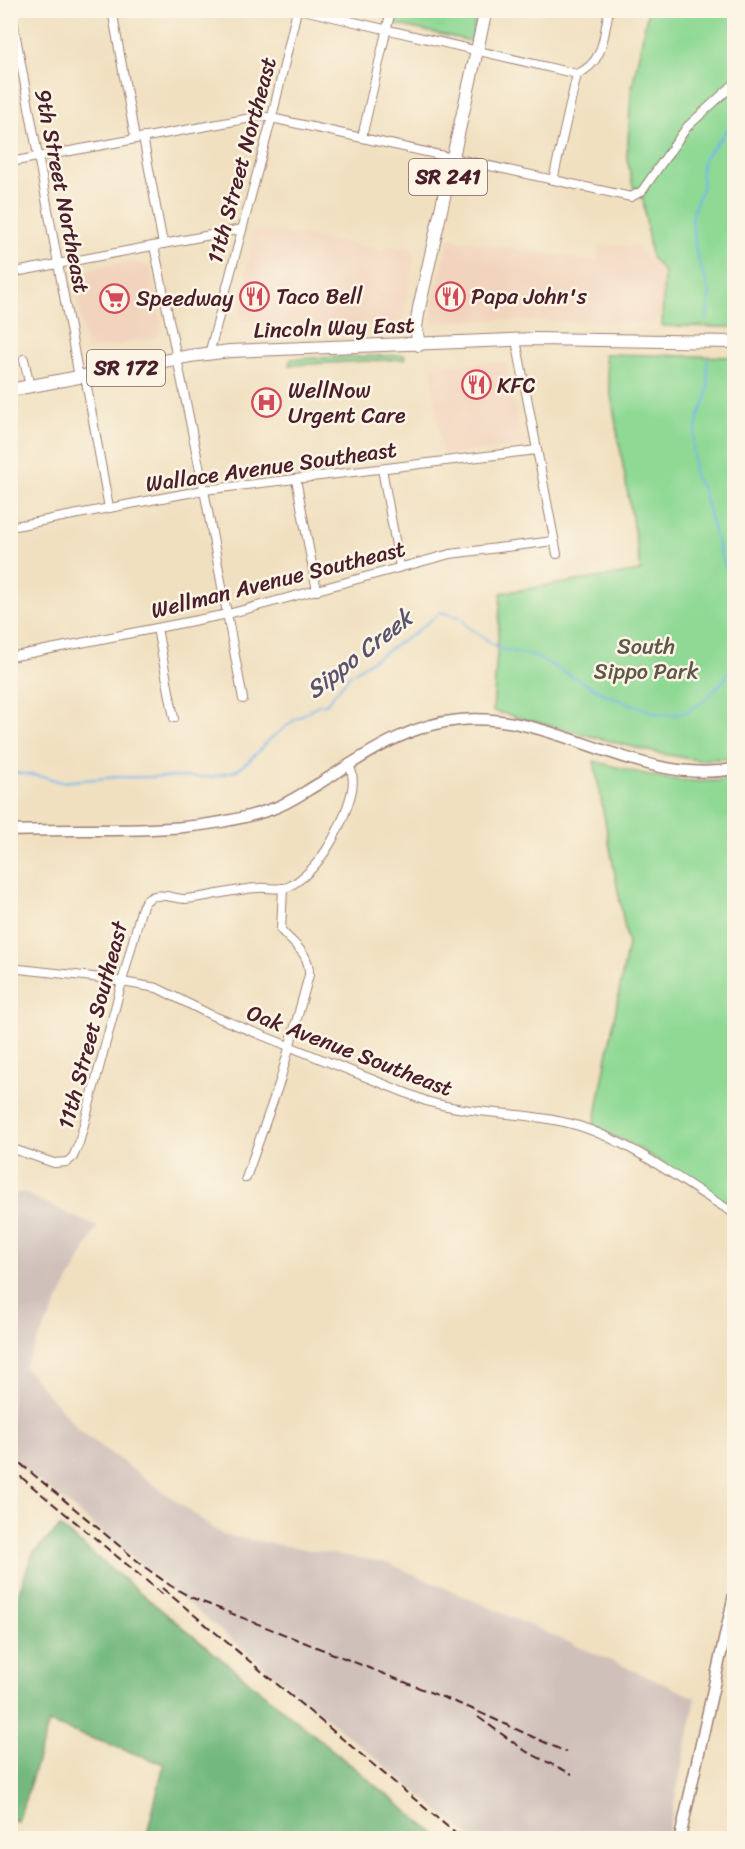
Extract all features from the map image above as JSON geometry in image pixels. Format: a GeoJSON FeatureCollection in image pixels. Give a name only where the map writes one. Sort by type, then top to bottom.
{"type":"FeatureCollection","features":[{"type":"Feature","properties":{"kind":"main road","name":"SR 241"},"geometry":{"type":"LineString","coordinates":[[419,345],[416,327],[419,308],[486,10]]}},
{"type":"Feature","properties":{"kind":"main road","name":"Lincoln Way East"},"geometry":{"type":"LineString","coordinates":[[10,390],[209,354],[516,340],[735,342]]}},
{"type":"Feature","properties":{"kind":"street","name":"9th Street Northeast"},"geometry":{"type":"LineString","coordinates":[[11,10],[58,264],[109,508]]}},
{"type":"Feature","properties":{"kind":"street"},"geometry":{"type":"LineString","coordinates":[[112,10],[163,244]]}},
{"type":"Feature","properties":{"kind":"street","name":"11th Street Northeast"},"geometry":{"type":"LineString","coordinates":[[209,354],[272,117],[297,10]]}},
{"type":"Feature","properties":{"kind":"street"},"geometry":{"type":"LineString","coordinates":[[303,10],[577,74],[590,67],[598,57],[609,10]]}},
{"type":"Feature","properties":{"kind":"street"},"geometry":{"type":"LineString","coordinates":[[362,136],[391,10]]}},
{"type":"Feature","properties":{"kind":"street"},"geometry":{"type":"LineString","coordinates":[[734,10],[732,37],[735,51]]}},
{"type":"Feature","properties":{"kind":"street"},"geometry":{"type":"LineString","coordinates":[[553,180],[577,74]]}},
{"type":"Feature","properties":{"kind":"street"},"geometry":{"type":"LineString","coordinates":[[10,162],[252,117],[272,117],[634,197],[642,191],[687,127],[735,84]]}},
{"type":"Feature","properties":{"kind":"street"},"geometry":{"type":"LineString","coordinates":[[10,273],[242,229]]}},
{"type":"Feature","properties":{"kind":"street"},"geometry":{"type":"LineString","coordinates":[[154,246],[204,490],[243,699]]}},
{"type":"Feature","properties":{"kind":"street"},"geometry":{"type":"LineString","coordinates":[[516,340],[557,554]]}},
{"type":"Feature","properties":{"kind":"street"},"geometry":{"type":"LineString","coordinates":[[24,359],[30,387]]}},
{"type":"Feature","properties":{"kind":"street","name":"Wallace Avenue Southeast"},"geometry":{"type":"LineString","coordinates":[[10,527],[204,490],[537,450]]}},
{"type":"Feature","properties":{"kind":"street"},"geometry":{"type":"LineString","coordinates":[[382,469],[400,567]]}},
{"type":"Feature","properties":{"kind":"street"},"geometry":{"type":"LineString","coordinates":[[296,479],[317,591]]}},
{"type":"Feature","properties":{"kind":"street","name":"Wellman Avenue Southeast"},"geometry":{"type":"LineString","coordinates":[[10,657],[228,614],[450,554],[554,541]]}},
{"type":"Feature","properties":{"kind":"street"},"geometry":{"type":"LineString","coordinates":[[157,628],[174,718]]}},
{"type":"Feature","properties":{"kind":"street"},"geometry":{"type":"LineString","coordinates":[[10,831],[82,828],[135,830],[212,824],[279,806],[381,746],[419,729],[448,721],[497,720],[537,727],[601,751],[670,768],[710,772],[735,769]]}},
{"type":"Feature","properties":{"kind":"street"},"geometry":{"type":"LineString","coordinates":[[246,1178],[280,1081],[309,967],[305,955],[282,930],[283,888],[290,886],[312,868],[333,839],[352,791],[353,777],[349,765]]}},
{"type":"Feature","properties":{"kind":"street","name":"11th Street Southeast"},"geometry":{"type":"LineString","coordinates":[[10,1148],[54,1163],[70,1161],[79,1143],[141,910],[148,898],[159,896],[186,899],[246,889],[283,888]]}},
{"type":"Feature","properties":{"kind":"street","name":"Oak Avenue Southeast"},"geometry":{"type":"LineString","coordinates":[[10,968],[123,981],[166,991],[211,1015],[408,1095],[441,1106],[548,1120],[591,1130],[648,1160],[735,1213]]}},
{"type":"Feature","properties":{"kind":"street"},"geometry":{"type":"LineString","coordinates":[[680,1839],[732,1617],[735,1595]]}},
{"type":"Feature","properties":{"kind":"shaded area"},"geometry":{"type":"Polygon","coordinates":[[[254,230],[312,237],[384,250],[386,245],[409,248],[415,254],[403,318],[398,324],[312,326],[266,324],[244,320],[239,315],[254,230]]]}},
{"type":"Feature","properties":{"kind":"shaded area"},"geometry":{"type":"Polygon","coordinates":[[[449,238],[597,262],[600,245],[637,245],[663,274],[661,313],[655,323],[491,320],[431,322],[449,238]]]}},
{"type":"Feature","properties":{"kind":"shaded area"},"geometry":{"type":"Polygon","coordinates":[[[132,262],[151,269],[162,331],[156,338],[88,350],[76,283],[83,273],[99,266],[132,262]]]}},
{"type":"Feature","properties":{"kind":"shaded area"},"geometry":{"type":"Polygon","coordinates":[[[499,362],[507,365],[521,441],[519,446],[442,456],[431,369],[434,366],[499,362]]]}},
{"type":"Feature","properties":{"kind":"shaded area"},"geometry":{"type":"Polygon","coordinates":[[[22,1192],[97,1227],[24,1367],[80,1431],[223,1535],[388,1563],[696,1698],[667,1838],[472,1838],[11,1459],[10,1195],[22,1192]]]}},
{"type":"Feature","properties":{"kind":"green space"},"geometry":{"type":"Polygon","coordinates":[[[397,10],[478,11],[471,41],[394,24],[397,10]]]}},
{"type":"Feature","properties":{"kind":"green space"},"geometry":{"type":"Polygon","coordinates":[[[648,11],[734,11],[734,327],[662,326],[664,272],[651,257],[643,199],[633,186],[627,158],[631,93],[648,11]]]}},
{"type":"Feature","properties":{"kind":"green space","name":"South Sippo Park"},"geometry":{"type":"Polygon","coordinates":[[[604,354],[734,357],[734,758],[698,760],[657,753],[493,711],[501,593],[641,571],[604,354]]]}},
{"type":"Feature","properties":{"kind":"green space"},"geometry":{"type":"Polygon","coordinates":[[[405,355],[405,359],[289,365],[291,359],[405,355]]]}},
{"type":"Feature","properties":{"kind":"green space"},"geometry":{"type":"Polygon","coordinates":[[[594,761],[663,778],[698,781],[734,779],[734,1208],[641,1150],[594,1126],[628,945],[594,761]]]}},
{"type":"Feature","properties":{"kind":"green space"},"geometry":{"type":"Polygon","coordinates":[[[60,1527],[440,1838],[146,1838],[164,1764],[49,1723],[18,1822],[11,1821],[11,1606],[15,1602],[33,1553],[60,1527]]]}},
{"type":"Feature","properties":{"kind":"waterway","name":"Sippo Creek"},"geometry":{"type":"LineString","coordinates":[[707,320],[710,294],[697,256],[692,221],[695,205],[703,186],[701,170],[704,158],[734,122]]}},
{"type":"Feature","properties":{"kind":"waterway","name":"Sippo Creek"},"geometry":{"type":"LineString","coordinates":[[707,360],[708,389],[699,415],[693,444],[694,476],[702,488],[720,552],[734,590]]}},
{"type":"Feature","properties":{"kind":"waterway","name":"Sippo Creek"},"geometry":{"type":"LineString","coordinates":[[10,772],[46,777],[61,782],[118,777],[212,777],[235,771],[293,721],[318,705],[326,704],[351,674],[413,634],[441,612],[461,618],[468,627],[500,649],[532,655],[607,695],[655,713],[672,715],[689,711],[704,701],[725,679],[734,662]]}},
{"type":"Feature","properties":{"kind":"railway"},"geometry":{"type":"LineString","coordinates":[[10,1455],[146,1568],[190,1597],[470,1708],[566,1752]]}},
{"type":"Feature","properties":{"kind":"railway"},"geometry":{"type":"LineString","coordinates":[[10,1468],[166,1597]]}},
{"type":"Feature","properties":{"kind":"railway"},"geometry":{"type":"LineString","coordinates":[[162,1588],[461,1838]]}},
{"type":"Feature","properties":{"kind":"railway"},"geometry":{"type":"LineString","coordinates":[[478,1717],[527,1752],[572,1774]]}},
{"type":"Feature","properties":{"kind":"place","name":"Taco Bell"},"geometry":{"type":"Point","coordinates":[255,296]}},
{"type":"Feature","properties":{"kind":"place","name":"Papa John's"},"geometry":{"type":"Point","coordinates":[450,296]}},
{"type":"Feature","properties":{"kind":"place","name":"Speedway"},"geometry":{"type":"Point","coordinates":[115,298]}},
{"type":"Feature","properties":{"kind":"place","name":"KFC"},"geometry":{"type":"Point","coordinates":[476,385]}},
{"type":"Feature","properties":{"kind":"place","name":"WellNow Urgent Care"},"geometry":{"type":"Point","coordinates":[267,403]}}]}
